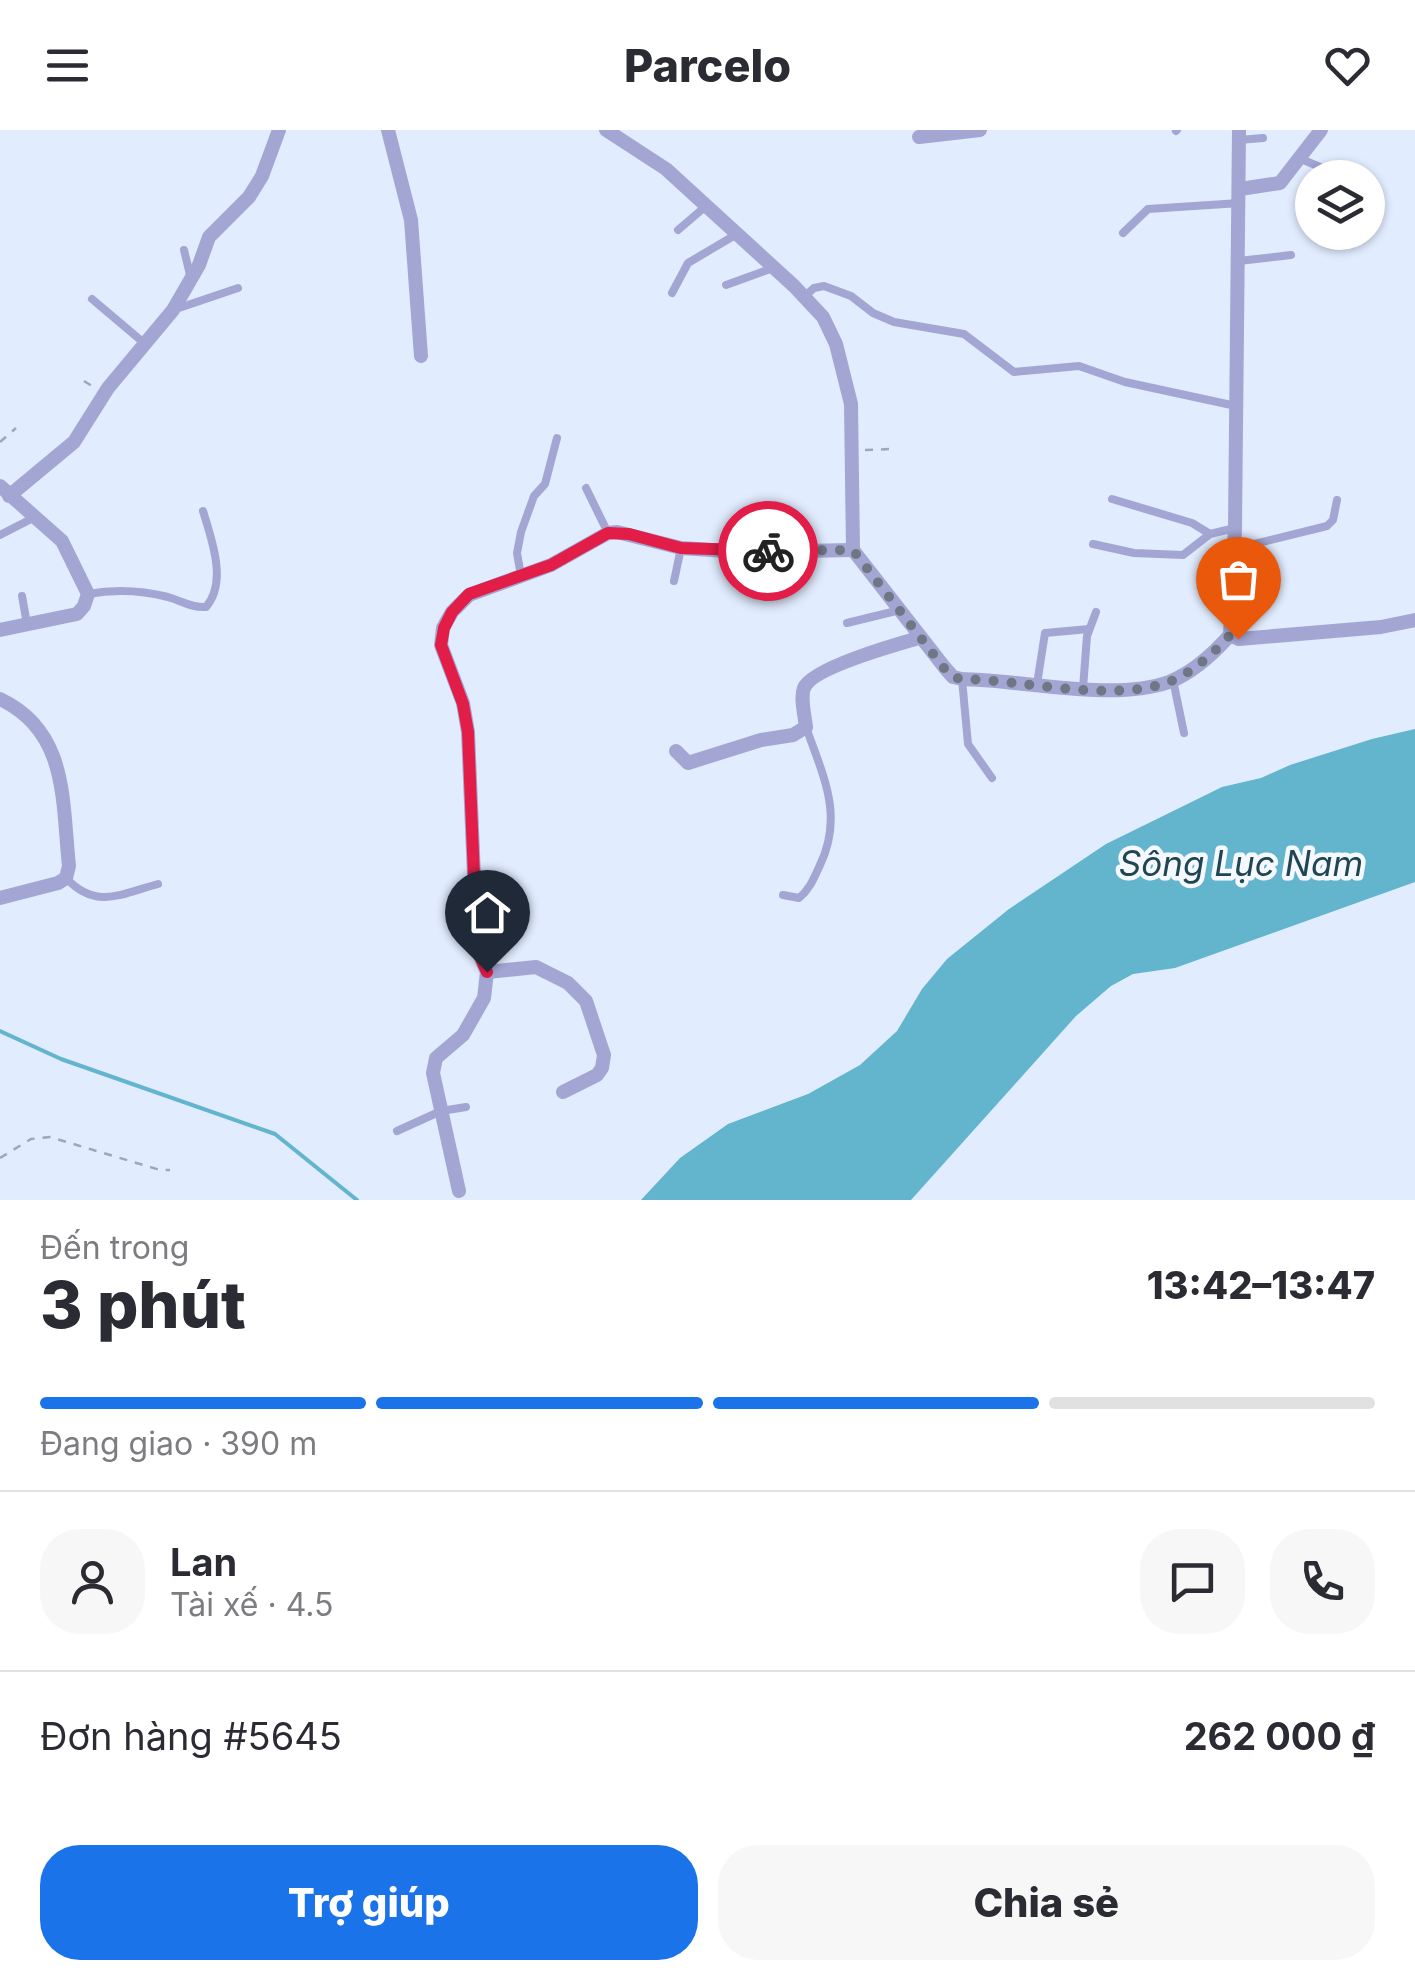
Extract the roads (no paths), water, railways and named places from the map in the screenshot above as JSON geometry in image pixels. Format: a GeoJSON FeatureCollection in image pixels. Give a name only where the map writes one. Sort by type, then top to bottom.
{"type":"FeatureCollection","features":[{"type":"Feature","properties":{"kind":"street"},"geometry":{"type":"LineString","coordinates":[[0,630],[78,614],[88,594],[62,541],[5,491],[74,442],[108,388],[173,310],[214,229],[233,215],[256,186],[279,130]]}},
{"type":"Feature","properties":{"kind":"street"},"geometry":{"type":"LineString","coordinates":[[388,130],[411,220],[420,356]]}},
{"type":"Feature","properties":{"kind":"street"},"geometry":{"type":"LineString","coordinates":[[606,130],[666,169],[823,317],[836,344],[851,404],[853,550],[952,677],[1083,688],[1146,688],[1173,680],[1194,668],[1230,635],[1235,528],[1239,135]]}},
{"type":"Feature","properties":{"kind":"street"},"geometry":{"type":"LineString","coordinates":[[918,137],[980,130]]}},
{"type":"Feature","properties":{"kind":"street"},"geometry":{"type":"LineString","coordinates":[[1240,196],[1280,183],[1321,130]]}},
{"type":"Feature","properties":{"kind":"street"},"geometry":{"type":"LineString","coordinates":[[458,1191],[433,1073],[436,1058],[463,1034],[484,998],[487,972],[477,949],[468,732],[463,704],[441,645],[444,628],[459,603],[469,594],[563,559],[608,533],[629,534],[681,548],[742,552],[853,550]]}},
{"type":"Feature","properties":{"kind":"street"},"geometry":{"type":"LineString","coordinates":[[1230,635],[1238,639],[1380,628],[1415,620]]}},
{"type":"Feature","properties":{"kind":"street"},"geometry":{"type":"LineString","coordinates":[[676,751],[688,763],[761,740],[793,736],[806,728],[803,694],[810,681],[842,664],[920,638]]}},
{"type":"Feature","properties":{"kind":"street"},"geometry":{"type":"LineString","coordinates":[[0,698],[18,707],[53,749],[68,866],[66,878],[0,898]]}},
{"type":"Feature","properties":{"kind":"street"},"geometry":{"type":"LineString","coordinates":[[487,972],[536,968],[568,983],[586,1001],[604,1056],[602,1068],[597,1076],[562,1092]]}},
{"type":"Feature","properties":{"kind":"lane"},"geometry":{"type":"LineString","coordinates":[[1239,135],[1264,138]]}},
{"type":"Feature","properties":{"kind":"lane"},"geometry":{"type":"LineString","coordinates":[[1122,232],[1148,209],[1240,196]]}},
{"type":"Feature","properties":{"kind":"lane"},"geometry":{"type":"LineString","coordinates":[[678,230],[706,206]]}},
{"type":"Feature","properties":{"kind":"lane"},"geometry":{"type":"LineString","coordinates":[[672,293],[688,263],[738,234]]}},
{"type":"Feature","properties":{"kind":"lane"},"geometry":{"type":"LineString","coordinates":[[184,250],[191,278]]}},
{"type":"Feature","properties":{"kind":"lane"},"geometry":{"type":"LineString","coordinates":[[1239,261],[1291,255]]}},
{"type":"Feature","properties":{"kind":"lane"},"geometry":{"type":"LineString","coordinates":[[726,285],[774,268]]}},
{"type":"Feature","properties":{"kind":"lane"},"geometry":{"type":"LineString","coordinates":[[804,296],[824,286],[851,296],[873,313],[894,322],[964,334],[1014,372],[1079,366],[1125,382],[1236,406]]}},
{"type":"Feature","properties":{"kind":"lane"},"geometry":{"type":"LineString","coordinates":[[173,310],[238,288]]}},
{"type":"Feature","properties":{"kind":"lane"},"geometry":{"type":"LineString","coordinates":[[92,299],[144,343]]}},
{"type":"Feature","properties":{"kind":"lane"},"geometry":{"type":"LineString","coordinates":[[521,576],[517,553],[521,532],[534,496],[545,484],[557,438]]}},
{"type":"Feature","properties":{"kind":"lane"},"geometry":{"type":"LineString","coordinates":[[586,488],[608,533]]}},
{"type":"Feature","properties":{"kind":"lane"},"geometry":{"type":"LineString","coordinates":[[1112,500],[1192,523],[1210,534]]}},
{"type":"Feature","properties":{"kind":"lane"},"geometry":{"type":"LineString","coordinates":[[1234,548],[1328,526],[1337,500]]}},
{"type":"Feature","properties":{"kind":"lane"},"geometry":{"type":"LineString","coordinates":[[88,594],[139,591],[206,607],[212,601],[216,583],[214,550],[202,511]]}},
{"type":"Feature","properties":{"kind":"lane"},"geometry":{"type":"LineString","coordinates":[[0,535],[38,516]]}},
{"type":"Feature","properties":{"kind":"lane"},"geometry":{"type":"LineString","coordinates":[[1093,544],[1134,554],[1183,556],[1210,534],[1235,528]]}},
{"type":"Feature","properties":{"kind":"lane"},"geometry":{"type":"LineString","coordinates":[[674,581],[681,548]]}},
{"type":"Feature","properties":{"kind":"lane"},"geometry":{"type":"LineString","coordinates":[[22,596],[27,624]]}},
{"type":"Feature","properties":{"kind":"lane"},"geometry":{"type":"LineString","coordinates":[[847,623],[900,610]]}},
{"type":"Feature","properties":{"kind":"lane"},"geometry":{"type":"LineString","coordinates":[[1083,688],[1088,629],[1096,612]]}},
{"type":"Feature","properties":{"kind":"lane"},"geometry":{"type":"LineString","coordinates":[[1037,684],[1045,634],[1051,630],[1088,629]]}},
{"type":"Feature","properties":{"kind":"lane"},"geometry":{"type":"LineString","coordinates":[[962,679],[968,744],[992,778]]}},
{"type":"Feature","properties":{"kind":"lane"},"geometry":{"type":"LineString","coordinates":[[1173,680],[1184,733]]}},
{"type":"Feature","properties":{"kind":"lane"},"geometry":{"type":"LineString","coordinates":[[784,895],[799,898],[808,890],[834,826],[827,786],[806,728]]}},
{"type":"Feature","properties":{"kind":"lane"},"geometry":{"type":"LineString","coordinates":[[66,878],[76,889],[105,898],[158,884]]}},
{"type":"Feature","properties":{"kind":"lane"},"geometry":{"type":"LineString","coordinates":[[397,1131],[441,1111],[466,1107]]}},
{"type":"Feature","properties":{"kind":"water","name":"Sông Lục Nam"},"geometry":{"type":"Polygon","coordinates":[[[1415,729],[1415,882],[1175,968],[1133,974],[1111,986],[1076,1016],[911,1200],[641,1200],[680,1158],[728,1124],[808,1094],[860,1065],[897,1031],[922,989],[947,959],[1009,909],[1106,844],[1222,787],[1415,729]]]}},
{"type":"Feature","properties":{"kind":"waterway"},"geometry":{"type":"LineString","coordinates":[[0,1031],[61,1059],[275,1134],[357,1200]]}}]}
